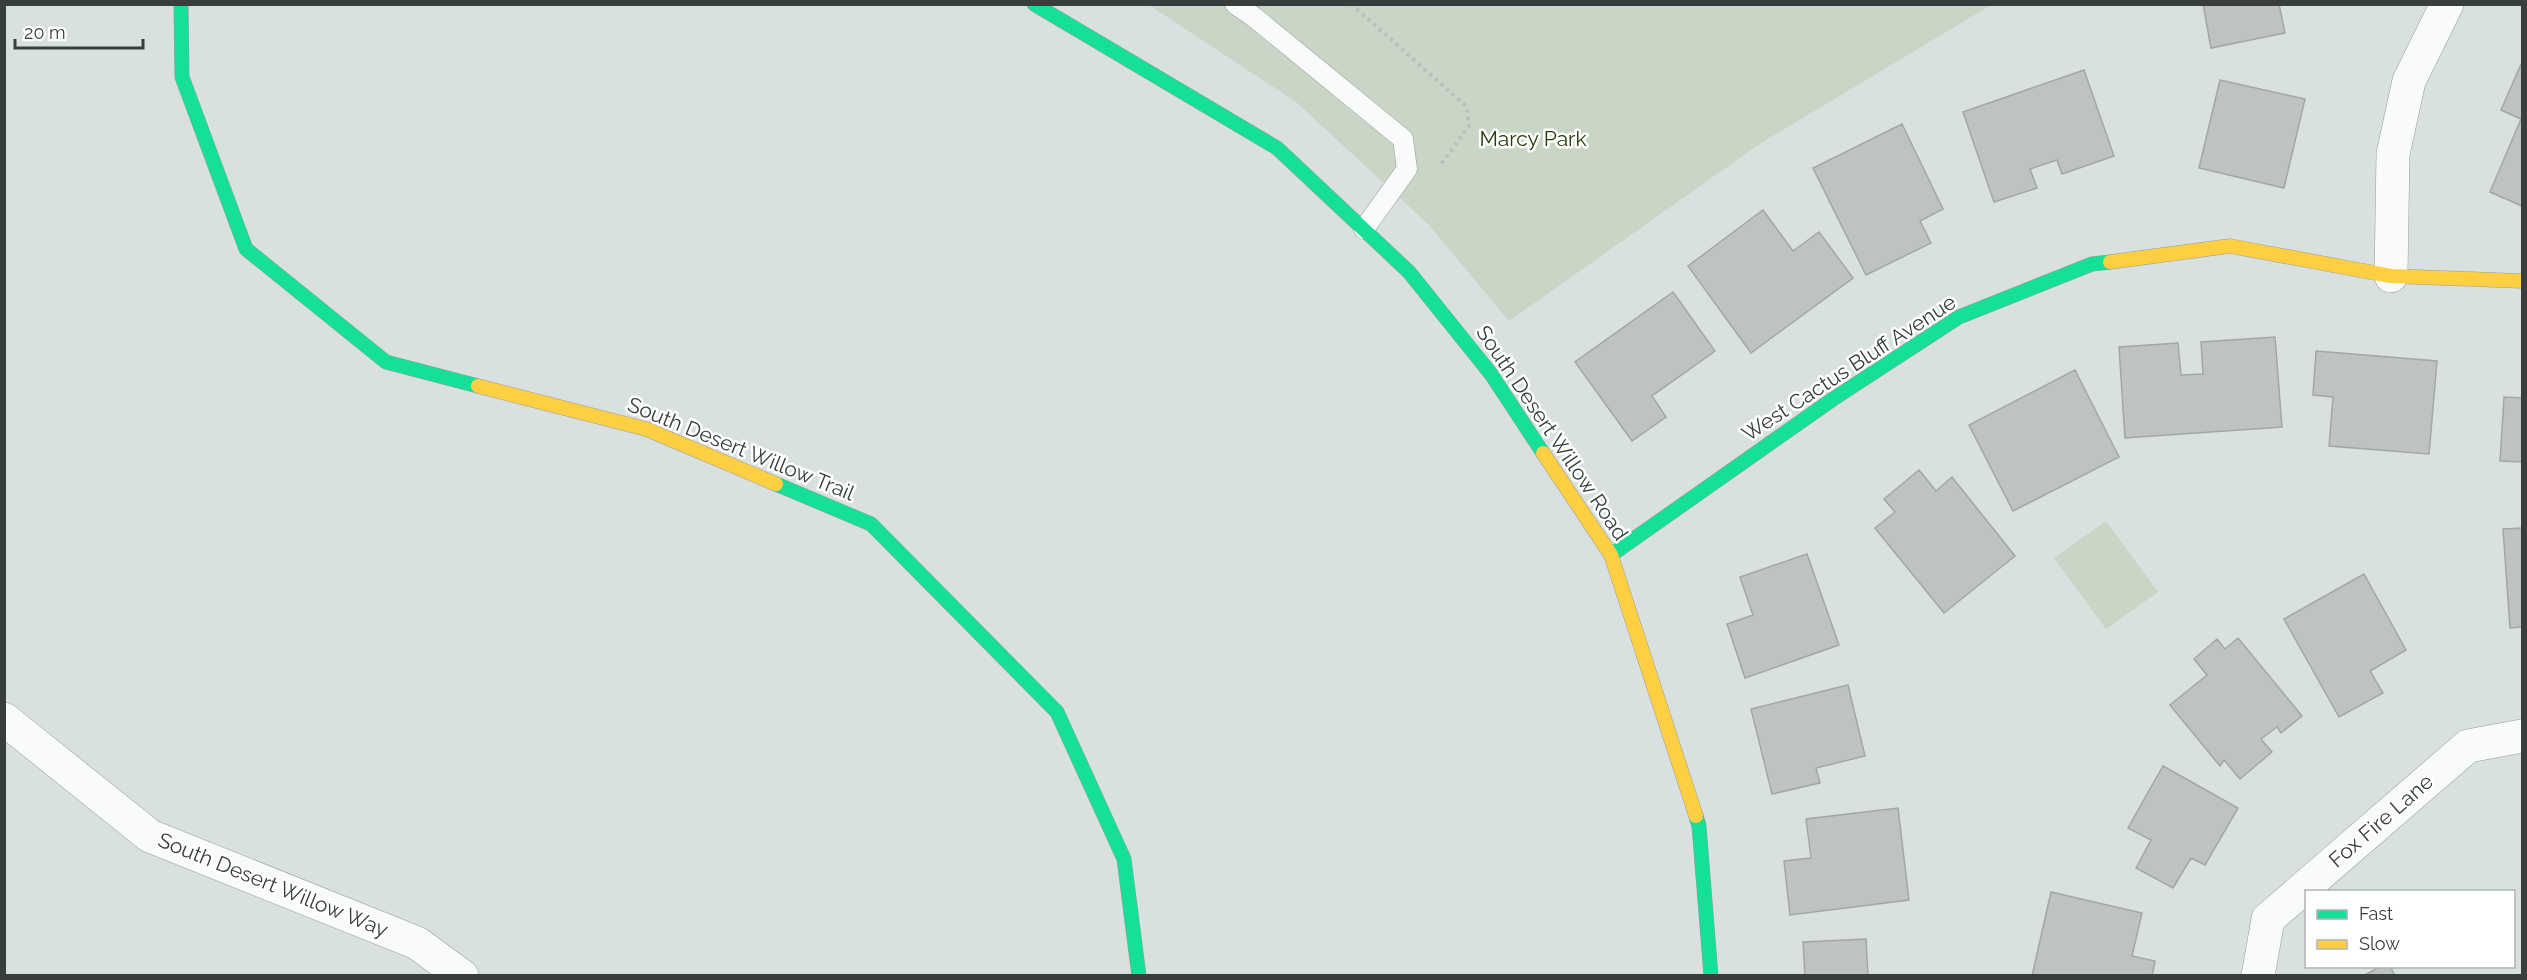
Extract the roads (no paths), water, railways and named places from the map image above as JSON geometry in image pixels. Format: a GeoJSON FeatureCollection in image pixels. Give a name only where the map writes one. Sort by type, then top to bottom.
{"type":"FeatureCollection","features":[{"type":"Feature","properties":{"kind":"street","name":"South Desert Willow Trail"},"geometry":{"type":"LineString","coordinates":[[181,4],[182,77],[246,249],[386,362],[646,429],[871,524],[1057,712],[1124,860],[1139,975]]}},
{"type":"Feature","properties":{"kind":"street","name":"South Desert Willow Road"},"geometry":{"type":"LineString","coordinates":[[1034,4],[1070,13],[1277,148],[1409,272],[1491,374],[1611,555],[1699,826],[1711,975]]}},
{"type":"Feature","properties":{"kind":"street"},"geometry":{"type":"LineString","coordinates":[[2391,276],[2396,143],[2409,81],[2447,4]]}},
{"type":"Feature","properties":{"kind":"street","name":"West Cactus Bluff Avenue"},"geometry":{"type":"LineString","coordinates":[[1611,555],[1833,399],[1959,317],[2092,264],[2230,246],[2391,276],[2523,281]]}},
{"type":"Feature","properties":{"kind":"street","name":"South Desert Willow Way"},"geometry":{"type":"LineString","coordinates":[[4,719],[150,836],[417,943],[462,975]]}},
{"type":"Feature","properties":{"kind":"street","name":"Fox Fire Lane"},"geometry":{"type":"LineString","coordinates":[[2258,975],[2268,918],[2468,746],[2523,736]]}},
{"type":"Feature","properties":{"kind":"lane"},"geometry":{"type":"LineString","coordinates":[[1234,4],[1254,17],[1402,139],[1407,169],[1364,229]]}},
{"type":"Feature","properties":{"kind":"park label","name":"Marcy Park"},"geometry":{"type":"Point","coordinates":[1533,139]}}]}
